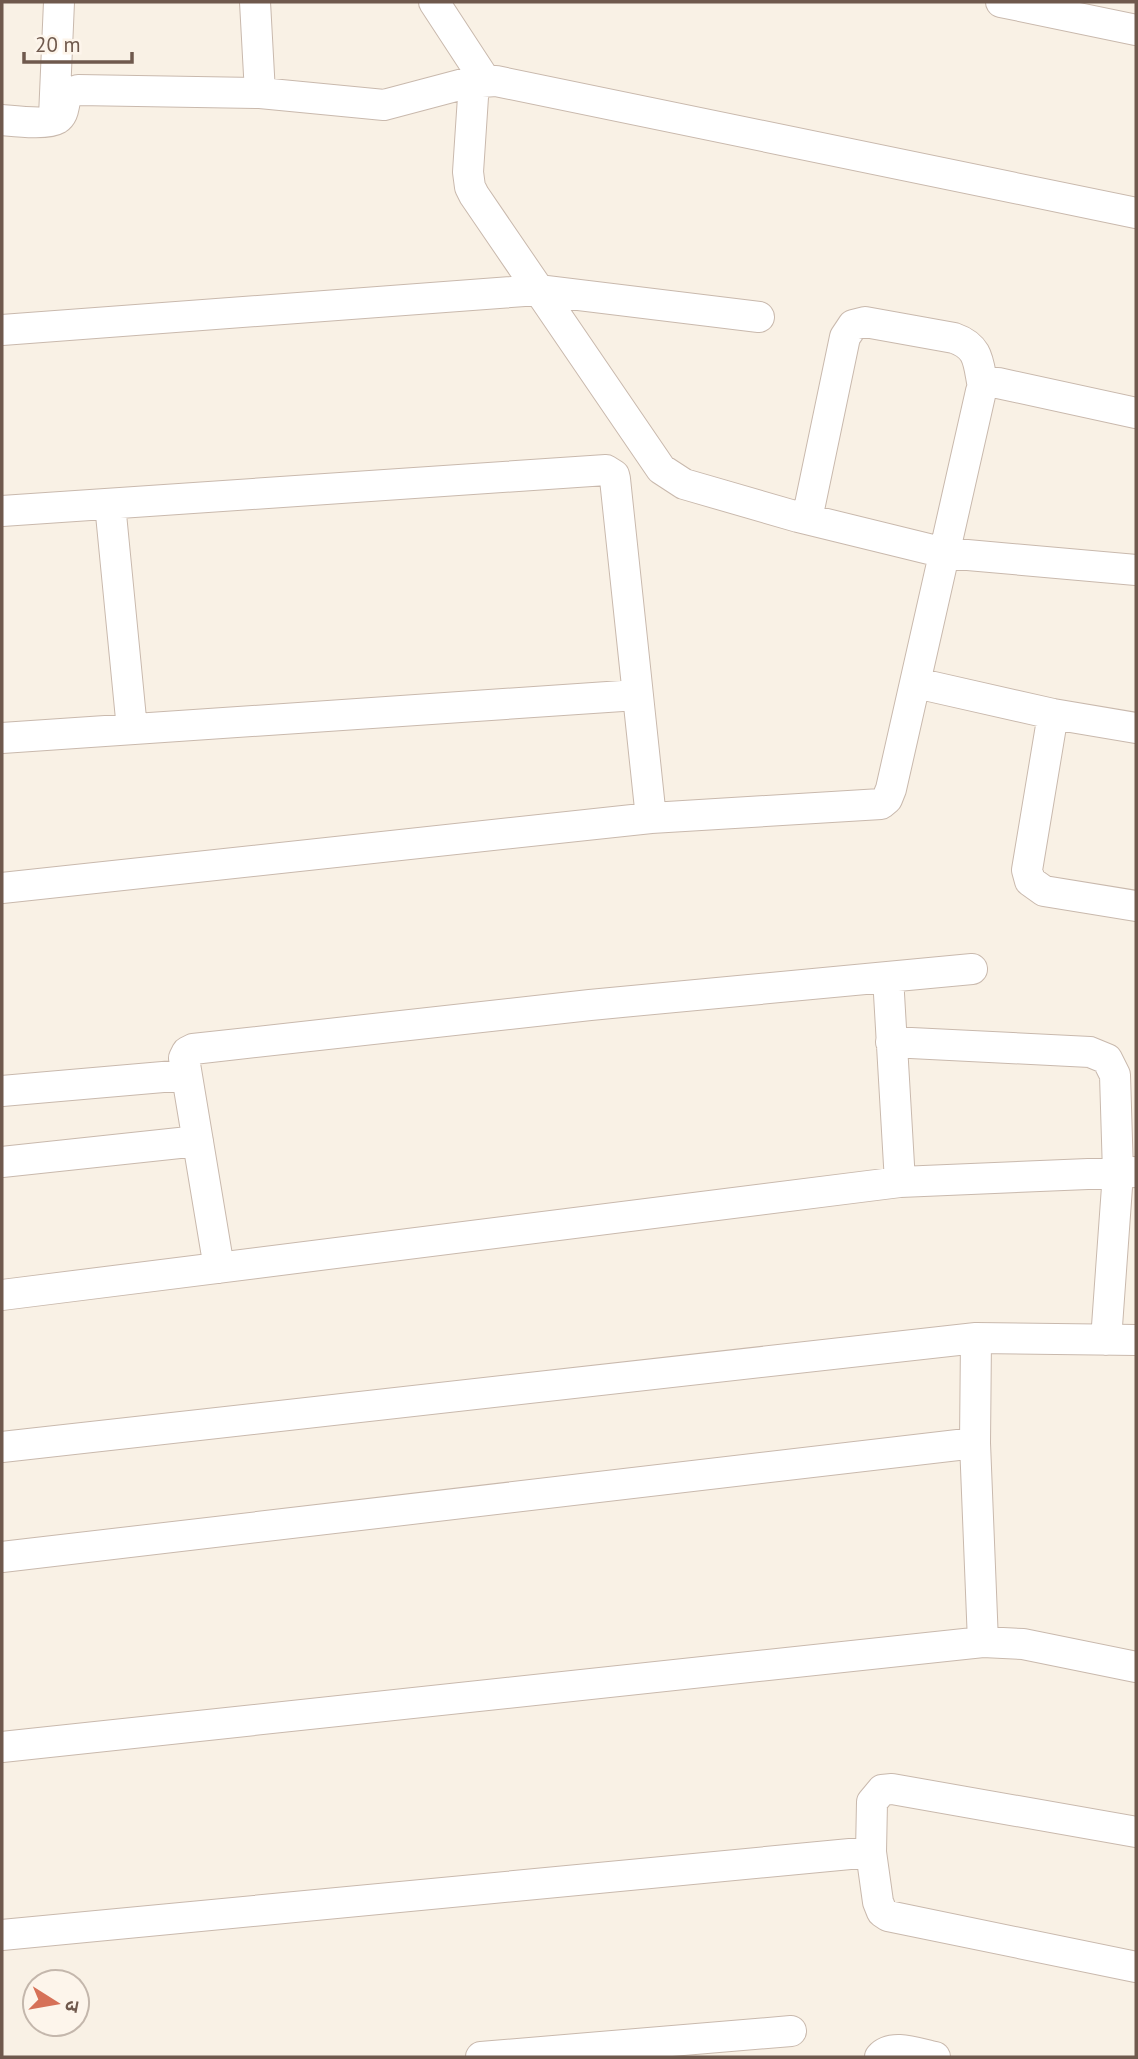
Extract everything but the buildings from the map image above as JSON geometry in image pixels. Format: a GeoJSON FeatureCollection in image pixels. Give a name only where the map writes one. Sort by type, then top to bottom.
{"type":"FeatureCollection","features":[{"type":"Feature","properties":{"kind":"street"},"geometry":{"type":"LineString","coordinates":[[54,120],[59,2]]}},
{"type":"Feature","properties":{"kind":"street"},"geometry":{"type":"LineString","coordinates":[[256,2],[260,93]]}},
{"type":"Feature","properties":{"kind":"street"},"geometry":{"type":"LineString","coordinates":[[434,2],[480,81],[468,172],[470,187],[661,469],[684,484],[807,519],[945,552],[1136,569]]}},
{"type":"Feature","properties":{"kind":"street"},"geometry":{"type":"LineString","coordinates":[[1001,2],[1136,30]]}},
{"type":"Feature","properties":{"kind":"street"},"geometry":{"type":"LineString","coordinates":[[2,120],[54,120],[60,115],[66,97],[70,92],[78,90],[260,93],[384,105],[480,81],[496,81],[1136,213]]}},
{"type":"Feature","properties":{"kind":"street"},"geometry":{"type":"LineString","coordinates":[[2,330],[538,289],[759,317]]}},
{"type":"Feature","properties":{"kind":"street"},"geometry":{"type":"LineString","coordinates":[[807,519],[845,337],[853,325],[865,322],[965,342],[975,354],[984,387]]}},
{"type":"Feature","properties":{"kind":"street"},"geometry":{"type":"LineString","coordinates":[[2,887],[651,818],[881,804],[887,799],[891,789],[981,391],[988,383],[998,383],[1136,413]]}},
{"type":"Feature","properties":{"kind":"street"},"geometry":{"type":"LineString","coordinates":[[2,511],[606,470],[614,475],[615,479],[651,818]]}},
{"type":"Feature","properties":{"kind":"street"},"geometry":{"type":"LineString","coordinates":[[110,504],[132,729]]}},
{"type":"Feature","properties":{"kind":"street"},"geometry":{"type":"LineString","coordinates":[[916,683],[1053,714],[1136,729]]}},
{"type":"Feature","properties":{"kind":"street"},"geometry":{"type":"LineString","coordinates":[[2,738],[637,695]]}},
{"type":"Feature","properties":{"kind":"street"},"geometry":{"type":"LineString","coordinates":[[1053,714],[1027,870],[1030,881],[1044,891],[1136,906]]}},
{"type":"Feature","properties":{"kind":"street"},"geometry":{"type":"LineString","coordinates":[[219,1268],[186,1075],[184,1058],[187,1052],[193,1049],[576,1006],[972,970]]}},
{"type":"Feature","properties":{"kind":"street"},"geometry":{"type":"LineString","coordinates":[[888,977],[900,1182]]}},
{"type":"Feature","properties":{"kind":"street"},"geometry":{"type":"LineString","coordinates":[[891,1042],[1090,1052],[1107,1059],[1115,1075],[1127,1173],[1106,1339]]}},
{"type":"Feature","properties":{"kind":"street"},"geometry":{"type":"LineString","coordinates":[[2,1091],[186,1075]]}},
{"type":"Feature","properties":{"kind":"street"},"geometry":{"type":"LineString","coordinates":[[2,1162],[198,1142]]}},
{"type":"Feature","properties":{"kind":"street"},"geometry":{"type":"LineString","coordinates":[[2,1295],[900,1182],[1127,1173]]}},
{"type":"Feature","properties":{"kind":"street"},"geometry":{"type":"LineString","coordinates":[[976,1338],[975,1443],[983,1642]]}},
{"type":"Feature","properties":{"kind":"street"},"geometry":{"type":"LineString","coordinates":[[2,1447],[976,1338],[1136,1340]]}},
{"type":"Feature","properties":{"kind":"street"},"geometry":{"type":"LineString","coordinates":[[2,1557],[975,1443]]}},
{"type":"Feature","properties":{"kind":"street"},"geometry":{"type":"LineString","coordinates":[[2,1747],[983,1642],[1023,1644],[1136,1667]]}},
{"type":"Feature","properties":{"kind":"street"},"geometry":{"type":"LineString","coordinates":[[1136,1832],[886,1789],[876,1795],[872,1802],[872,1852],[878,1902],[882,1912],[888,1916],[1136,1967]]}},
{"type":"Feature","properties":{"kind":"street"},"geometry":{"type":"LineString","coordinates":[[2,1934],[872,1852]]}},
{"type":"Feature","properties":{"kind":"street"},"geometry":{"type":"LineString","coordinates":[[481,2057],[791,2031]]}},
{"type":"Feature","properties":{"kind":"street"},"geometry":{"type":"LineString","coordinates":[[880,2057],[893,2050],[935,2057]]}}]}
